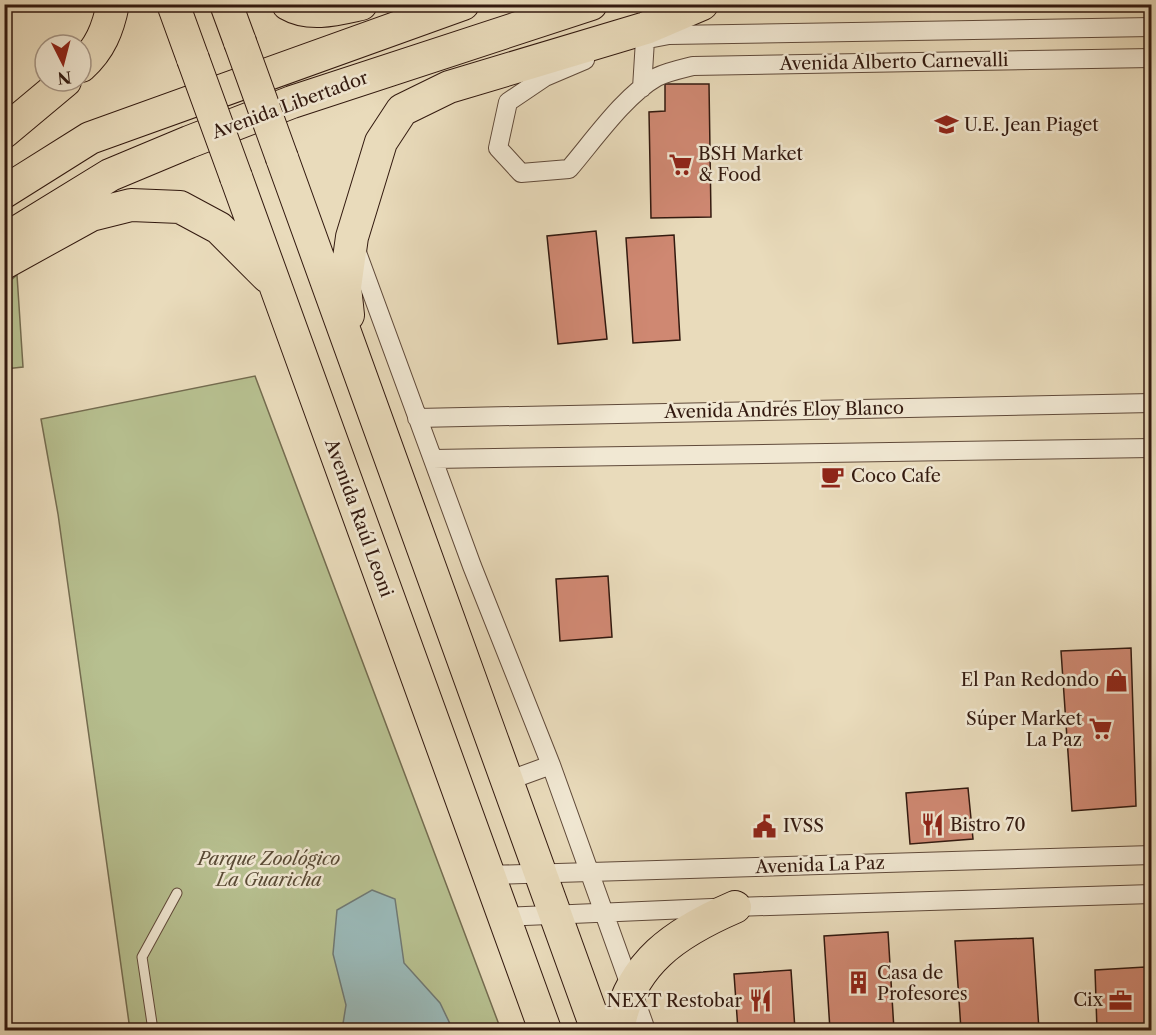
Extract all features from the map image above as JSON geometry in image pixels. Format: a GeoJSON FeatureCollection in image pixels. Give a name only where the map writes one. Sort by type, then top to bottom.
{"type":"FeatureCollection","features":[{"type":"Feature","properties":{"kind":"highway"},"geometry":{"type":"LineString","coordinates":[[93,55],[108,28],[113,4]]}},
{"type":"Feature","properties":{"kind":"highway","name":"Avenida Raúl Leoni"},"geometry":{"type":"LineString","coordinates":[[173,4],[544,1030]]}},
{"type":"Feature","properties":{"kind":"highway"},"geometry":{"type":"LineString","coordinates":[[226,4],[597,1030]]}},
{"type":"Feature","properties":{"kind":"highway"},"geometry":{"type":"LineString","coordinates":[[288,4],[297,9],[326,11],[362,4]]}},
{"type":"Feature","properties":{"kind":"highway","name":"Avenida Libertador"},"geometry":{"type":"LineString","coordinates":[[4,192],[90,138],[463,4]]}},
{"type":"Feature","properties":{"kind":"highway","name":"Avenida Libertador"},"geometry":{"type":"LineString","coordinates":[[4,240],[110,175],[189,142],[292,102],[591,4]]}},
{"type":"Feature","properties":{"kind":"highway"},"geometry":{"type":"LineString","coordinates":[[351,349],[345,287],[352,237],[381,142],[402,110],[449,87],[646,28],[702,4]]}},
{"type":"Feature","properties":{"kind":"highway"},"geometry":{"type":"LineString","coordinates":[[4,132],[51,93]]}},
{"type":"Feature","properties":{"kind":"highway"},"geometry":{"type":"LineString","coordinates":[[4,263],[91,215],[131,205],[180,207],[219,228],[274,283]]}},
{"type":"Feature","properties":{"kind":"highway"},"geometry":{"type":"LineString","coordinates":[[618,1030],[630,987],[652,958],[672,941],[704,921],[735,907]]}},
{"type":"Feature","properties":{"kind":"street","name":"Avenida Alberto Carnevalli"},"geometry":{"type":"LineString","coordinates":[[1152,27],[669,35],[617,46],[545,77],[508,102],[498,148],[521,173],[568,169],[624,103],[642,88],[658,77],[693,66],[1152,58]]}},
{"type":"Feature","properties":{"kind":"street"},"geometry":{"type":"LineString","coordinates":[[642,88],[645,40]]}},
{"type":"Feature","properties":{"kind":"street"},"geometry":{"type":"LineString","coordinates":[[352,237],[417,418],[550,765],[646,1030]]}},
{"type":"Feature","properties":{"kind":"street","name":"Avenida Andrés Eloy Blanco"},"geometry":{"type":"LineString","coordinates":[[417,418],[1152,403]]}},
{"type":"Feature","properties":{"kind":"street"},"geometry":{"type":"LineString","coordinates":[[433,459],[1152,448]]}},
{"type":"Feature","properties":{"kind":"street"},"geometry":{"type":"LineString","coordinates":[[507,780],[550,765]]}},
{"type":"Feature","properties":{"kind":"street","name":"Avenida La Paz"},"geometry":{"type":"LineString","coordinates":[[488,875],[1152,855]]}},
{"type":"Feature","properties":{"kind":"street"},"geometry":{"type":"LineString","coordinates":[[504,917],[1152,894]]}},
{"type":"Feature","properties":{"kind":"lane"},"geometry":{"type":"LineString","coordinates":[[153,1030],[142,957],[177,893]]}},
{"type":"Feature","properties":{"kind":"green space"},"geometry":{"type":"Polygon","coordinates":[[[17,275],[23,367],[5,369],[5,285],[17,275]]]}},
{"type":"Feature","properties":{"kind":"green space","name":"Parque Zoológico La Guaricha"},"geometry":{"type":"Polygon","coordinates":[[[255,376],[501,1030],[130,1030],[58,514],[41,419],[255,376]]]}},
{"type":"Feature","properties":{"kind":"water"},"geometry":{"type":"Polygon","coordinates":[[[372,890],[395,899],[404,963],[440,1003],[453,1030],[342,1030],[346,1005],[333,954],[337,910],[372,890]]]}},
{"type":"Feature","properties":{"kind":"building","name":"BSH Market & Food"},"geometry":{"type":"Polygon","coordinates":[[[665,84],[709,84],[711,217],[651,218],[649,112],[665,111],[665,84]]]}},
{"type":"Feature","properties":{"kind":"building"},"geometry":{"type":"Polygon","coordinates":[[[596,231],[607,339],[558,344],[547,236],[596,231]]]}},
{"type":"Feature","properties":{"kind":"building"},"geometry":{"type":"Polygon","coordinates":[[[674,235],[680,340],[633,343],[626,238],[674,235]]]}},
{"type":"Feature","properties":{"kind":"building"},"geometry":{"type":"Polygon","coordinates":[[[608,576],[612,637],[560,641],[556,579],[608,576]]]}},
{"type":"Feature","properties":{"kind":"building","name":"Súper Market La Paz"},"geometry":{"type":"Polygon","coordinates":[[[1131,648],[1136,806],[1072,811],[1061,651],[1131,648]]]}},
{"type":"Feature","properties":{"kind":"building"},"geometry":{"type":"Polygon","coordinates":[[[968,788],[973,839],[910,844],[906,793],[968,788]]]}},
{"type":"Feature","properties":{"kind":"building","name":"Casa de Profesores"},"geometry":{"type":"Polygon","coordinates":[[[888,932],[894,1030],[830,1030],[824,936],[888,932]]]}},
{"type":"Feature","properties":{"kind":"building"},"geometry":{"type":"Polygon","coordinates":[[[1033,938],[1039,1030],[961,1030],[955,941],[1033,938]]]}},
{"type":"Feature","properties":{"kind":"building","name":"Cix"},"geometry":{"type":"Polygon","coordinates":[[[1145,967],[1149,1030],[1097,1030],[1095,970],[1145,967]]]}},
{"type":"Feature","properties":{"kind":"building"},"geometry":{"type":"Polygon","coordinates":[[[791,970],[795,1030],[738,1030],[734,974],[791,970]]]}},
{"type":"Feature","properties":{"kind":"place","name":"U.E. Jean Piaget"},"geometry":{"type":"Point","coordinates":[946,125]}},
{"type":"Feature","properties":{"kind":"place","name":"BSH Market & Food"},"geometry":{"type":"Point","coordinates":[680,164]}},
{"type":"Feature","properties":{"kind":"place","name":"Coco Cafe"},"geometry":{"type":"Point","coordinates":[833,476]}},
{"type":"Feature","properties":{"kind":"place","name":"El Pan Redondo"},"geometry":{"type":"Point","coordinates":[1117,680]}},
{"type":"Feature","properties":{"kind":"place","name":"Súper Market La Paz"},"geometry":{"type":"Point","coordinates":[1100,729]}},
{"type":"Feature","properties":{"kind":"place","name":"Bistro 70"},"geometry":{"type":"Point","coordinates":[932,825]}},
{"type":"Feature","properties":{"kind":"place","name":"IVSS"},"geometry":{"type":"Point","coordinates":[765,826]}},
{"type":"Feature","properties":{"kind":"place","name":"Casa de Profesores"},"geometry":{"type":"Point","coordinates":[859,983]}},
{"type":"Feature","properties":{"kind":"place","name":"Cix"},"geometry":{"type":"Point","coordinates":[1121,1000]}},
{"type":"Feature","properties":{"kind":"place","name":"NEXT Restobar"},"geometry":{"type":"Point","coordinates":[760,1001]}}]}
